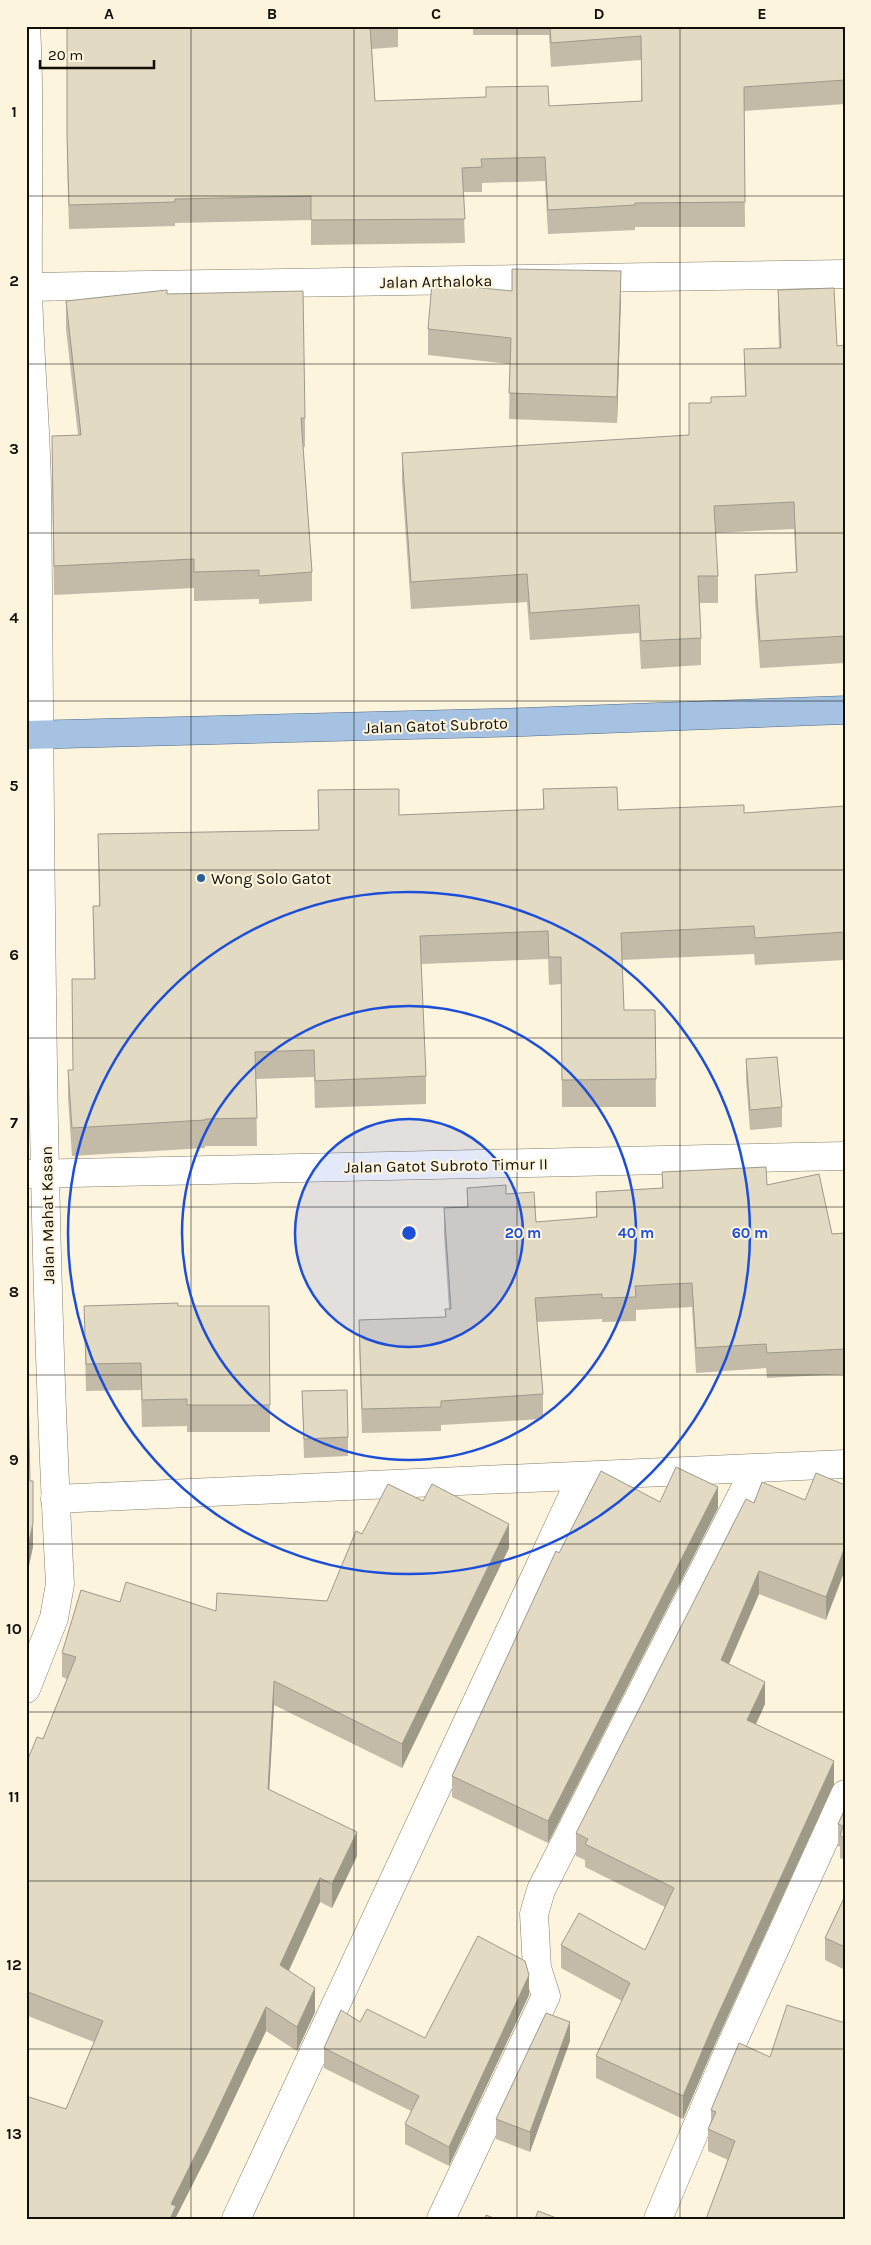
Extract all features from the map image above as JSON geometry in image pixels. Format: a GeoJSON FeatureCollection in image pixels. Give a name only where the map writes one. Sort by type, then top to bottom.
{"type":"FeatureCollection","features":[{"type":"Feature","properties":{"kind":"main road","name":"Jalan Gatot Subroto"},"geometry":{"type":"LineString","coordinates":[[32,735],[525,722],[845,710]]}},
{"type":"Feature","properties":{"kind":"street","name":"Jalan Mahat Kasan"},"geometry":{"type":"LineString","coordinates":[[26,26],[28,66],[27,287],[37,483],[32,735],[36,1174],[48,1312],[60,1584],[54,1618],[26,1689]]}},
{"type":"Feature","properties":{"kind":"street","name":"Jalan Arthaloka"},"geometry":{"type":"LineString","coordinates":[[27,287],[845,274]]}},
{"type":"Feature","properties":{"kind":"street","name":"Jalan Gatot Subroto Timur II"},"geometry":{"type":"LineString","coordinates":[[36,1174],[845,1156]]}},
{"type":"Feature","properties":{"kind":"street"},"geometry":{"type":"LineString","coordinates":[[56,1499],[845,1464]]}},
{"type":"Feature","properties":{"kind":"street"},"geometry":{"type":"LineString","coordinates":[[441,2219],[546,1996],[537,1968],[534,1914],[541,1890],[755,1469]]}},
{"type":"Feature","properties":{"kind":"street"},"geometry":{"type":"LineString","coordinates":[[236,2219],[582,1476]]}},
{"type":"Feature","properties":{"kind":"street"},"geometry":{"type":"LineString","coordinates":[[658,2219],[729,2050],[845,1794]]}},
{"type":"Feature","properties":{"kind":"building"},"geometry":{"type":"Polygon","coordinates":[[[67,26],[370,26],[375,101],[486,97],[486,87],[548,86],[549,106],[642,101],[641,36],[551,43],[550,26],[845,26],[843,27],[845,80],[744,87],[745,202],[635,203],[635,205],[548,210],[545,157],[481,159],[482,167],[462,168],[465,219],[311,220],[311,196],[175,199],[175,202],[69,205],[67,26]]]}},
{"type":"Feature","properties":{"kind":"building"},"geometry":{"type":"Polygon","coordinates":[[[512,269],[621,271],[617,397],[509,393],[511,338],[428,329],[432,283],[512,291],[512,269]]]}},
{"type":"Feature","properties":{"kind":"building"},"geometry":{"type":"Polygon","coordinates":[[[834,288],[837,346],[845,345],[845,636],[760,641],[755,575],[797,572],[794,502],[714,506],[718,576],[698,576],[701,638],[641,641],[639,605],[530,613],[527,574],[411,582],[402,453],[689,435],[689,403],[711,403],[711,397],[746,396],[744,349],[781,348],[778,290],[834,288]]]}},
{"type":"Feature","properties":{"kind":"building"},"geometry":{"type":"Polygon","coordinates":[[[167,290],[167,294],[303,291],[305,418],[301,418],[312,572],[259,576],[259,570],[194,572],[194,559],[54,566],[52,436],[81,435],[66,301],[167,290]]]}},
{"type":"Feature","properties":{"kind":"building"},"geometry":{"type":"Polygon","coordinates":[[[617,787],[618,810],[744,805],[744,813],[845,806],[845,932],[755,938],[754,926],[621,933],[624,1010],[655,1010],[656,1079],[562,1080],[561,957],[549,957],[548,931],[420,936],[426,1076],[315,1081],[314,1050],[255,1052],[257,1118],[205,1119],[72,1128],[68,1070],[73,1070],[72,979],[95,979],[93,906],[100,906],[98,834],[319,830],[318,790],[399,789],[399,815],[544,809],[543,789],[617,787]]]}},
{"type":"Feature","properties":{"kind":"building"},"geometry":{"type":"Polygon","coordinates":[[[777,1057],[782,1107],[750,1110],[746,1059],[777,1057]]]}},
{"type":"Feature","properties":{"kind":"building"},"geometry":{"type":"Polygon","coordinates":[[[766,1167],[767,1185],[819,1174],[832,1234],[845,1233],[845,1349],[767,1353],[766,1344],[696,1348],[692,1283],[635,1286],[636,1297],[602,1298],[602,1294],[535,1298],[543,1394],[441,1401],[441,1407],[362,1409],[359,1320],[446,1317],[445,1309],[451,1309],[444,1208],[468,1207],[467,1188],[506,1185],[506,1194],[534,1192],[536,1222],[597,1217],[596,1192],[663,1188],[662,1172],[766,1167]]]}},
{"type":"Feature","properties":{"kind":"building"},"geometry":{"type":"Polygon","coordinates":[[[178,1303],[178,1306],[269,1306],[270,1405],[187,1405],[187,1399],[142,1400],[141,1363],[86,1364],[84,1306],[178,1303]]]}},
{"type":"Feature","properties":{"kind":"building"},"geometry":{"type":"Polygon","coordinates":[[[26,1390],[28,1390],[30,1481],[33,1481],[33,1523],[26,1556],[26,1390]]]}},
{"type":"Feature","properties":{"kind":"building"},"geometry":{"type":"Polygon","coordinates":[[[347,1390],[348,1437],[304,1439],[302,1391],[347,1390]]]}},
{"type":"Feature","properties":{"kind":"building"},"geometry":{"type":"Polygon","coordinates":[[[676,1467],[718,1487],[548,1821],[452,1776],[556,1551],[559,1553],[601,1471],[660,1502],[676,1467]]]}},
{"type":"Feature","properties":{"kind":"building"},"geometry":{"type":"Polygon","coordinates":[[[816,1473],[845,1485],[845,1547],[826,1597],[759,1571],[721,1660],[765,1682],[747,1720],[834,1761],[715,2021],[683,2096],[596,2056],[630,1983],[561,1945],[579,1913],[645,1950],[674,1888],[585,1844],[588,1839],[576,1833],[746,1499],[754,1503],[762,1482],[805,1500],[816,1473]]]}},
{"type":"Feature","properties":{"kind":"building"},"geometry":{"type":"Polygon","coordinates":[[[388,1484],[423,1501],[432,1484],[509,1524],[402,1744],[274,1681],[268,1789],[357,1832],[332,1884],[320,1878],[280,1965],[315,1988],[297,2027],[266,2007],[171,2204],[176,2206],[170,2219],[26,2219],[26,2096],[66,2109],[103,2021],[28,1992],[26,1997],[26,1765],[37,1737],[43,1739],[76,1657],[62,1653],[81,1590],[120,1602],[126,1582],[216,1611],[217,1593],[327,1601],[356,1531],[362,1534],[388,1484]]]}},
{"type":"Feature","properties":{"kind":"building"},"geometry":{"type":"Polygon","coordinates":[[[845,1809],[845,1838],[840,1836],[843,1826],[838,1824],[845,1809]]]}},
{"type":"Feature","properties":{"kind":"building"},"geometry":{"type":"Polygon","coordinates":[[[845,1896],[845,1947],[825,1938],[845,1896]]]}},
{"type":"Feature","properties":{"kind":"building"},"geometry":{"type":"Polygon","coordinates":[[[478,1936],[525,1961],[529,1975],[449,2147],[405,2124],[419,2096],[324,2048],[341,2010],[360,2022],[367,2009],[425,2038],[478,1936]]]}},
{"type":"Feature","properties":{"kind":"building"},"geometry":{"type":"Polygon","coordinates":[[[787,2005],[845,2023],[845,2219],[706,2219],[735,2141],[708,2129],[716,2112],[711,2110],[739,2043],[770,2057],[787,2005]]]}},
{"type":"Feature","properties":{"kind":"building"},"geometry":{"type":"Polygon","coordinates":[[[546,2013],[570,2022],[530,2132],[496,2119],[546,2013]]]}},
{"type":"Feature","properties":{"kind":"building"},"geometry":{"type":"Polygon","coordinates":[[[538,2211],[559,2219],[535,2219],[538,2211]]]}},
{"type":"Feature","properties":{"kind":"building"},"geometry":{"type":"Polygon","coordinates":[[[486,2215],[496,2219],[485,2219],[486,2215]]]}},
{"type":"Feature","properties":{"kind":"place","name":"Wong Solo Gatot"},"geometry":{"type":"Point","coordinates":[201,878]}}]}
